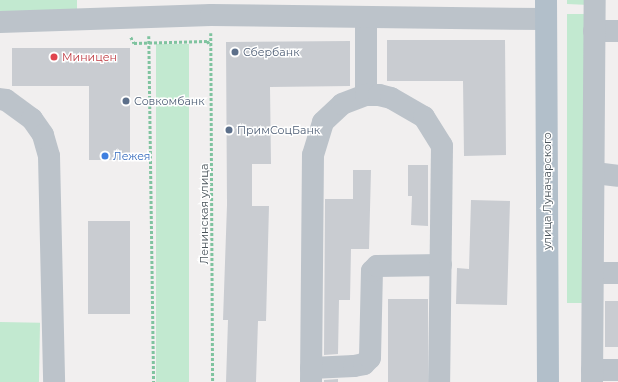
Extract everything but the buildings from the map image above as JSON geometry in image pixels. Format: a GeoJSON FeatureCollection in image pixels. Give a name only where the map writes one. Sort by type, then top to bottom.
{"type":"FeatureCollection","features":[{"type":"Feature","properties":{"kind":"main road","name":"улица Луначарского"},"geometry":{"type":"LineString","coordinates":[[546,9],[548,382]]}},
{"type":"Feature","properties":{"kind":"street"},"geometry":{"type":"LineString","coordinates":[[595,0],[595,273],[592,376],[618,370]]}},
{"type":"Feature","properties":{"kind":"street"},"geometry":{"type":"LineString","coordinates":[[0,22],[113,9],[254,8],[366,17],[546,9]]}},
{"type":"Feature","properties":{"kind":"street"},"geometry":{"type":"LineString","coordinates":[[366,17],[366,95]]}},
{"type":"Feature","properties":{"kind":"street"},"geometry":{"type":"LineString","coordinates":[[594,31],[618,31]]}},
{"type":"Feature","properties":{"kind":"street"},"geometry":{"type":"LineString","coordinates":[[440,382],[441,265],[442,146],[424,117],[412,108],[391,98],[366,95],[342,104],[323,122],[313,155],[311,375],[364,364],[370,358],[372,271],[377,266],[441,265]]}},
{"type":"Feature","properties":{"kind":"street"},"geometry":{"type":"LineString","coordinates":[[0,100],[6,100],[32,119],[43,135],[49,156],[54,382]]}},
{"type":"Feature","properties":{"kind":"street"},"geometry":{"type":"LineString","coordinates":[[595,173],[618,176]]}},
{"type":"Feature","properties":{"kind":"street"},"geometry":{"type":"LineString","coordinates":[[595,273],[618,273]]}},
{"type":"Feature","properties":{"kind":"path","name":"Ленинская улица"},"geometry":{"type":"LineString","coordinates":[[123,37],[131,37],[134,43],[207,41],[211,46],[213,382]]}},
{"type":"Feature","properties":{"kind":"path"},"geometry":{"type":"LineString","coordinates":[[149,47],[154,382]]}},
{"type":"Feature","properties":{"kind":"green space"},"geometry":{"type":"Polygon","coordinates":[[[0,0],[77,0],[77,10],[0,14],[0,0]]]}},
{"type":"Feature","properties":{"kind":"green space"},"geometry":{"type":"Polygon","coordinates":[[[567,0],[589,0],[589,5],[567,4],[567,0]]]}},
{"type":"Feature","properties":{"kind":"green space"},"geometry":{"type":"Polygon","coordinates":[[[567,14],[588,14],[588,303],[567,303],[567,14]]]}},
{"type":"Feature","properties":{"kind":"green space"},"geometry":{"type":"Polygon","coordinates":[[[156,44],[189,44],[189,382],[156,382],[156,44]]]}},
{"type":"Feature","properties":{"kind":"green space"},"geometry":{"type":"Polygon","coordinates":[[[0,322],[40,323],[39,382],[0,382],[0,322]]]}},
{"type":"Feature","properties":{"kind":"place","name":"Сбербанк"},"geometry":{"type":"Point","coordinates":[235,52]}},
{"type":"Feature","properties":{"kind":"place","name":"Миницен"},"geometry":{"type":"Point","coordinates":[54,57]}},
{"type":"Feature","properties":{"kind":"place","name":"Совкомбанк"},"geometry":{"type":"Point","coordinates":[126,101]}},
{"type":"Feature","properties":{"kind":"place","name":"ПримСоцБанк"},"geometry":{"type":"Point","coordinates":[229,130]}},
{"type":"Feature","properties":{"kind":"place","name":"Лежея"},"geometry":{"type":"Point","coordinates":[105,156]}}]}
